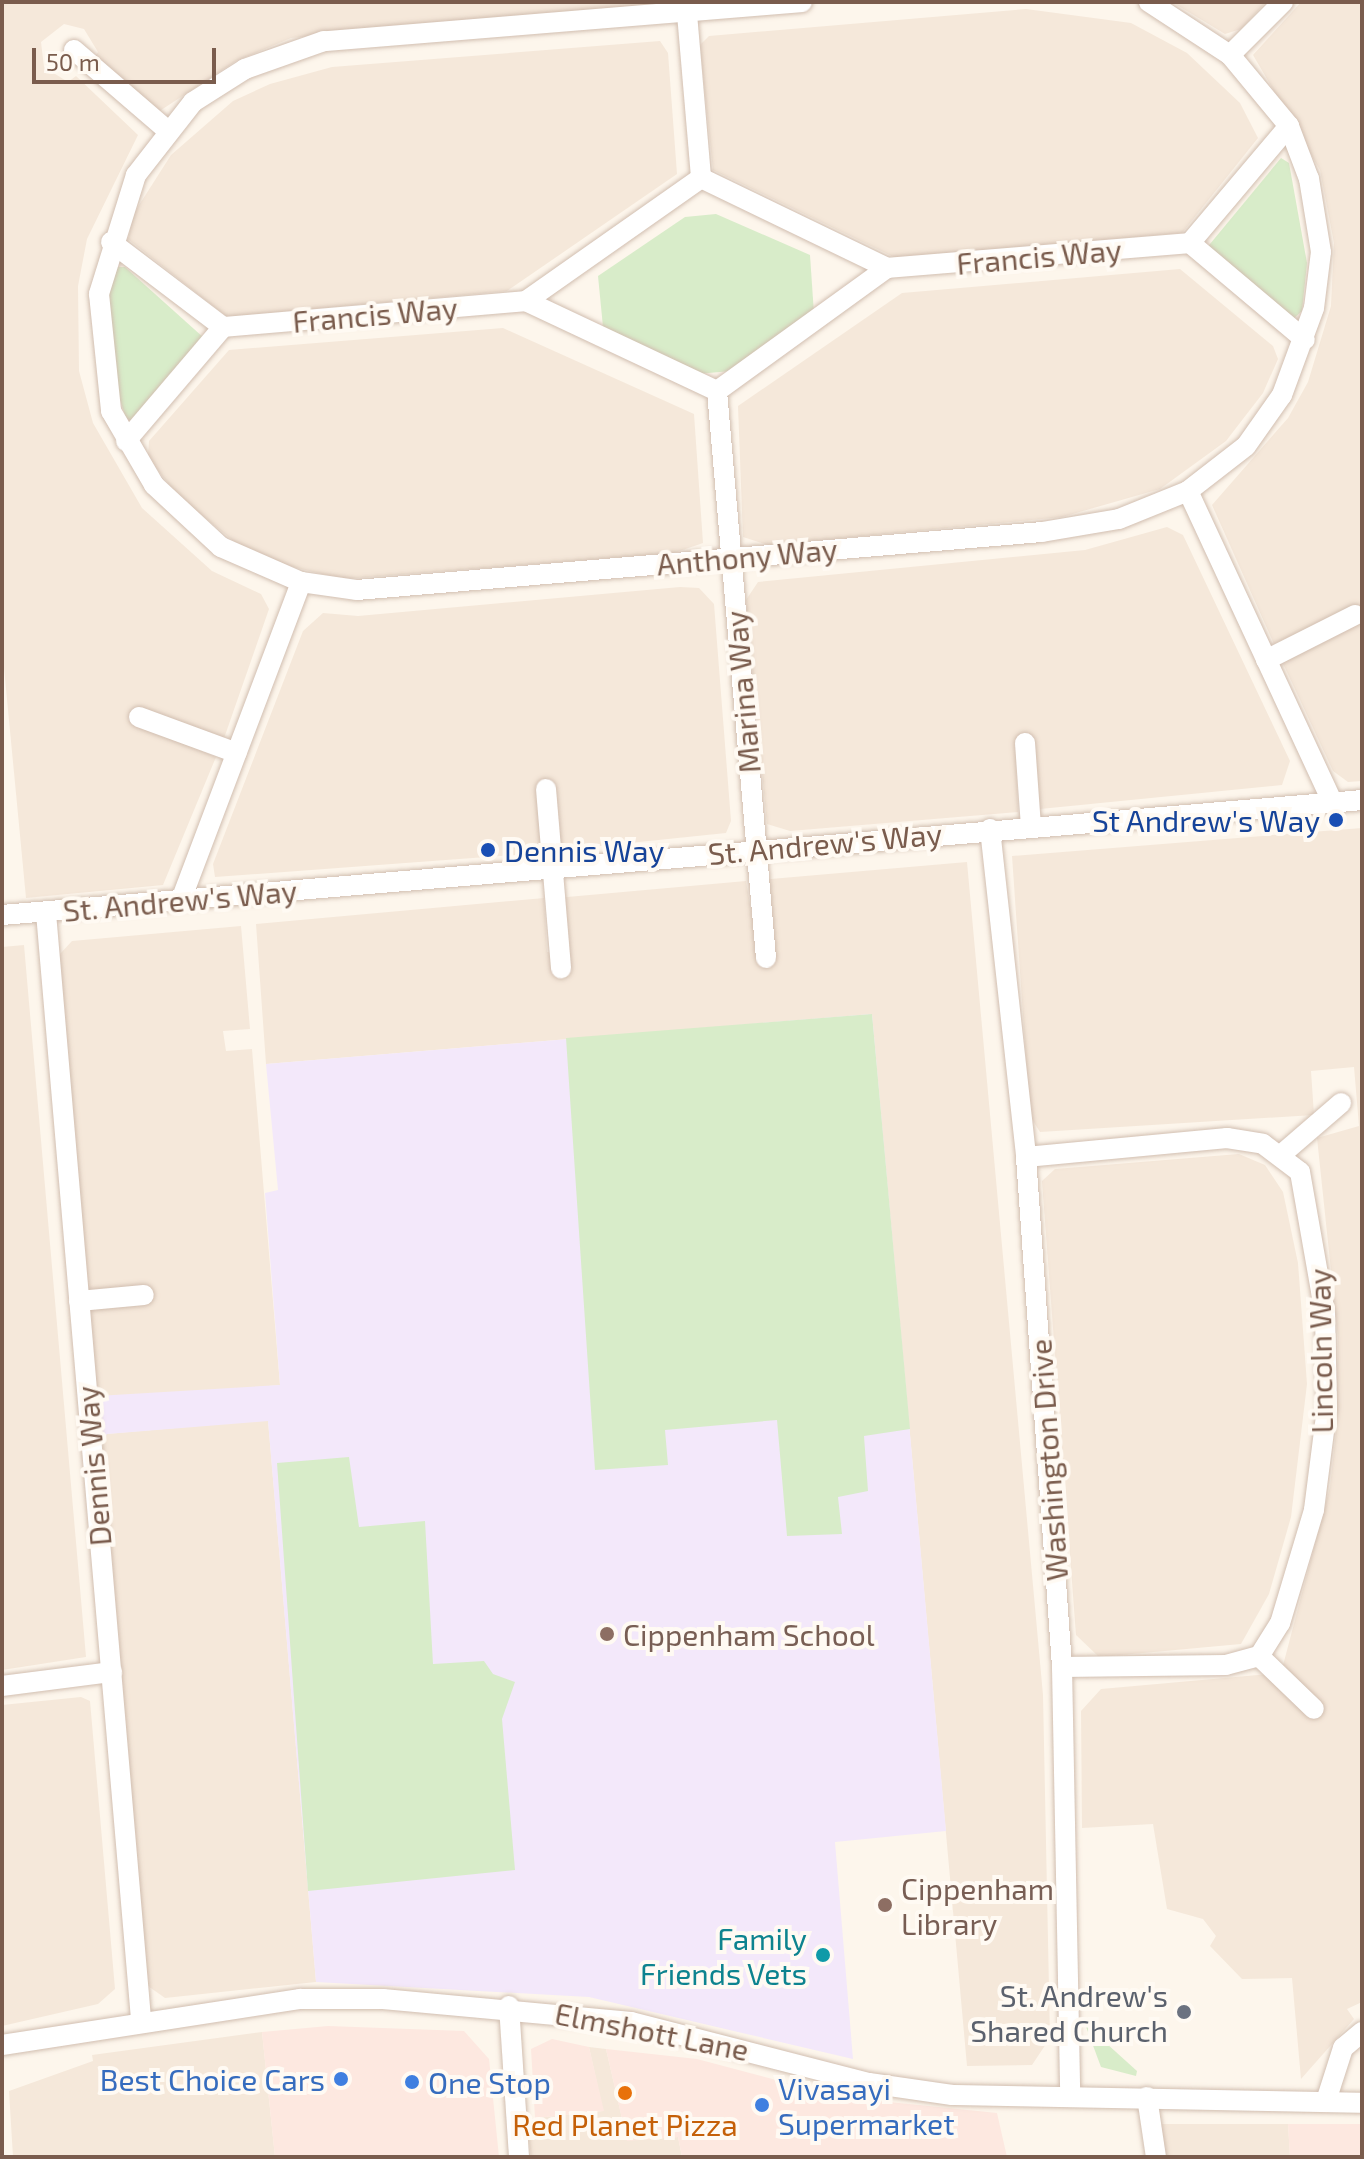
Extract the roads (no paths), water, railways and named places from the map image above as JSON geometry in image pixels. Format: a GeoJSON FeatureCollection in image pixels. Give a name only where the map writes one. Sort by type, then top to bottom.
{"type":"FeatureCollection","features":[{"type":"Feature","properties":{"kind":"street","name":"Anthony Way"},"geometry":{"type":"LineString","coordinates":[[802,2],[687,7],[324,41],[245,69],[193,102],[167,130],[136,175],[111,242],[99,294],[101,352],[111,411],[154,485],[221,547],[301,582],[357,590],[1042,532],[1119,519],[1188,491],[1246,446],[1282,395],[1305,340],[1321,252],[1309,179],[1289,126],[1230,55],[1149,2]]}},
{"type":"Feature","properties":{"kind":"street"},"geometry":{"type":"LineString","coordinates":[[1230,55],[1283,2]]}},
{"type":"Feature","properties":{"kind":"street"},"geometry":{"type":"LineString","coordinates":[[687,7],[701,178]]}},
{"type":"Feature","properties":{"kind":"street"},"geometry":{"type":"LineString","coordinates":[[74,50],[167,130]]}},
{"type":"Feature","properties":{"kind":"street"},"geometry":{"type":"LineString","coordinates":[[1289,126],[1190,243],[1305,340]]}},
{"type":"Feature","properties":{"kind":"street"},"geometry":{"type":"LineString","coordinates":[[701,178],[887,268],[717,391],[526,301],[701,178]]}},
{"type":"Feature","properties":{"kind":"street"},"geometry":{"type":"LineString","coordinates":[[111,242],[223,327],[126,441]]}},
{"type":"Feature","properties":{"kind":"street","name":"Francis Way"},"geometry":{"type":"LineString","coordinates":[[887,268],[1190,243]]}},
{"type":"Feature","properties":{"kind":"street","name":"Francis Way"},"geometry":{"type":"LineString","coordinates":[[223,327],[526,301]]}},
{"type":"Feature","properties":{"kind":"street","name":"Marina Way"},"geometry":{"type":"LineString","coordinates":[[717,391],[766,958]]}},
{"type":"Feature","properties":{"kind":"street"},"geometry":{"type":"LineString","coordinates":[[1188,491],[1332,801]]}},
{"type":"Feature","properties":{"kind":"street"},"geometry":{"type":"LineString","coordinates":[[181,900],[301,582]]}},
{"type":"Feature","properties":{"kind":"street"},"geometry":{"type":"LineString","coordinates":[[1266,660],[1355,615]]}},
{"type":"Feature","properties":{"kind":"street"},"geometry":{"type":"LineString","coordinates":[[139,717],[237,753]]}},
{"type":"Feature","properties":{"kind":"street"},"geometry":{"type":"LineString","coordinates":[[1025,743],[1031,826]]}},
{"type":"Feature","properties":{"kind":"street"},"geometry":{"type":"LineString","coordinates":[[546,789],[561,968]]}},
{"type":"Feature","properties":{"kind":"street","name":"St. Andrew's Way"},"geometry":{"type":"LineString","coordinates":[[2,915],[990,829],[1362,800]]}},
{"type":"Feature","properties":{"kind":"street","name":"Washington Drive"},"geometry":{"type":"LineString","coordinates":[[990,829],[1026,1157],[1062,1667],[1070,2093]]}},
{"type":"Feature","properties":{"kind":"street","name":"Dennis Way"},"geometry":{"type":"LineString","coordinates":[[46,913],[141,2019]]}},
{"type":"Feature","properties":{"kind":"street"},"geometry":{"type":"LineString","coordinates":[[1026,1157],[1227,1138],[1282,1154],[1341,1103]]}},
{"type":"Feature","properties":{"kind":"street","name":"Lincoln Way"},"geometry":{"type":"LineString","coordinates":[[1259,1656],[1280,1623],[1314,1510],[1327,1408],[1313,1219],[1300,1172],[1282,1154]]}},
{"type":"Feature","properties":{"kind":"street"},"geometry":{"type":"LineString","coordinates":[[79,1301],[144,1295]]}},
{"type":"Feature","properties":{"kind":"street"},"geometry":{"type":"LineString","coordinates":[[1062,1667],[1226,1665],[1259,1656],[1314,1709]]}},
{"type":"Feature","properties":{"kind":"street"},"geometry":{"type":"LineString","coordinates":[[2,1686],[112,1672]]}},
{"type":"Feature","properties":{"kind":"street","name":"Elmshott Lane"},"geometry":{"type":"LineString","coordinates":[[2,2045],[141,2019],[300,1999],[509,2006],[631,2022],[869,2083],[952,2095],[1070,2093],[1357,2100]]}},
{"type":"Feature","properties":{"kind":"street"},"geometry":{"type":"LineString","coordinates":[[509,2006],[519,2157]]}},
{"type":"Feature","properties":{"kind":"street"},"geometry":{"type":"LineString","coordinates":[[1326,2101],[1343,2048],[1362,2032]]}},
{"type":"Feature","properties":{"kind":"street"},"geometry":{"type":"LineString","coordinates":[[1147,2097],[1156,2157]]}},
{"type":"Feature","properties":{"kind":"place","name":"St Andrew's Way"},"geometry":{"type":"Point","coordinates":[1336,820]}},
{"type":"Feature","properties":{"kind":"place","name":"Dennis Way"},"geometry":{"type":"Point","coordinates":[488,850]}},
{"type":"Feature","properties":{"kind":"place","name":"Cippenham School"},"geometry":{"type":"Point","coordinates":[607,1634]}},
{"type":"Feature","properties":{"kind":"place","name":"Cippenham Library"},"geometry":{"type":"Point","coordinates":[885,1905]}},
{"type":"Feature","properties":{"kind":"place","name":"Family Friends Vets"},"geometry":{"type":"Point","coordinates":[823,1955]}},
{"type":"Feature","properties":{"kind":"place","name":"St. Andrew's Shared Church"},"geometry":{"type":"Point","coordinates":[1184,2012]}},
{"type":"Feature","properties":{"kind":"place","name":"Best Choice Cars"},"geometry":{"type":"Point","coordinates":[341,2079]}},
{"type":"Feature","properties":{"kind":"place","name":"One Stop"},"geometry":{"type":"Point","coordinates":[412,2082]}},
{"type":"Feature","properties":{"kind":"place","name":"Red Planet Pizza"},"geometry":{"type":"Point","coordinates":[625,2093]}},
{"type":"Feature","properties":{"kind":"place","name":"Vivasayi Supermarket"},"geometry":{"type":"Point","coordinates":[762,2105]}}]}
